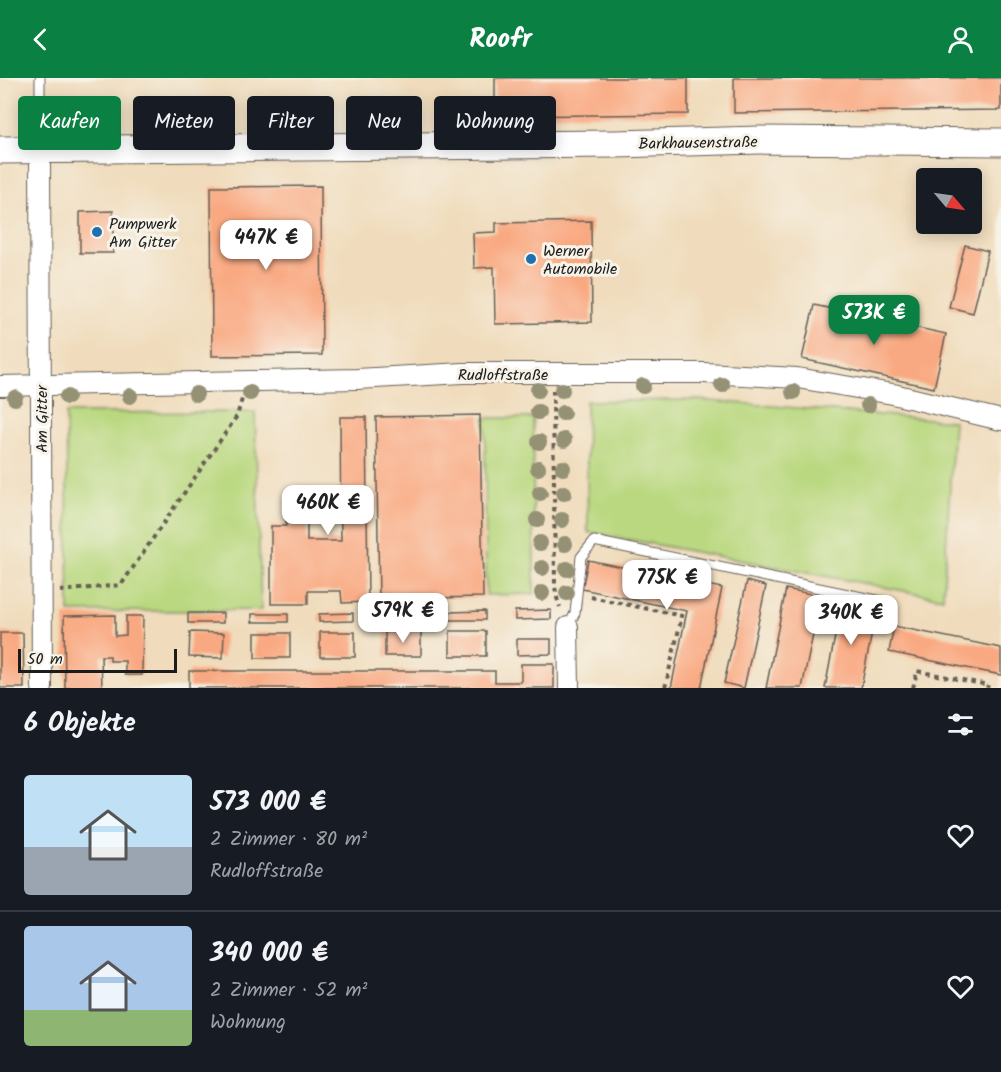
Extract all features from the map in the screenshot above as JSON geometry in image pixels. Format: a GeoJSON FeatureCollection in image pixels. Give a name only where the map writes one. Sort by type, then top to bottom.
{"type":"FeatureCollection","features":[{"type":"Feature","properties":{"kind":"main road","name":"Barkhausenstraße"},"geometry":{"type":"LineString","coordinates":[[121,148],[616,144],[760,140],[1001,142]]}},
{"type":"Feature","properties":{"kind":"main road","name":"Barkhausenstraße"},"geometry":{"type":"LineString","coordinates":[[0,150],[18,150]]}},
{"type":"Feature","properties":{"kind":"street","name":"Am Gitter"},"geometry":{"type":"LineString","coordinates":[[40,150],[42,688]]}},
{"type":"Feature","properties":{"kind":"street","name":"Rudloffstraße"},"geometry":{"type":"LineString","coordinates":[[0,386],[357,379],[463,373],[705,373],[797,378],[893,393],[1001,420]]}},
{"type":"Feature","properties":{"kind":"street"},"geometry":{"type":"LineString","coordinates":[[568,627],[569,688]]}},
{"type":"Feature","properties":{"kind":"lane"},"geometry":{"type":"LineString","coordinates":[[40,78],[40,96]]}},
{"type":"Feature","properties":{"kind":"lane"},"geometry":{"type":"LineString","coordinates":[[568,627],[575,613],[581,557],[594,541],[891,603]]}},
{"type":"Feature","properties":{"kind":"path"},"geometry":{"type":"LineString","coordinates":[[553,373],[555,587],[568,627]]}},
{"type":"Feature","properties":{"kind":"path"},"geometry":{"type":"LineString","coordinates":[[41,592],[121,585],[237,416],[247,381]]}},
{"type":"Feature","properties":{"kind":"path"},"geometry":{"type":"LineString","coordinates":[[577,594],[682,616],[665,688]]}},
{"type":"Feature","properties":{"kind":"path"},"geometry":{"type":"LineString","coordinates":[[913,688],[917,671],[988,685],[987,688]]}},
{"type":"Feature","properties":{"kind":"green space"},"geometry":{"type":"Polygon","coordinates":[[[698,400],[954,421],[943,598],[588,532],[586,401],[698,400]]]}},
{"type":"Feature","properties":{"kind":"green space"},"geometry":{"type":"Polygon","coordinates":[[[255,412],[261,610],[69,612],[66,413],[255,412]]]}},
{"type":"Feature","properties":{"kind":"green space"},"geometry":{"type":"Polygon","coordinates":[[[485,418],[533,418],[534,594],[486,595],[485,418]]]}},
{"type":"Feature","properties":{"kind":"building"},"geometry":{"type":"Polygon","coordinates":[[[495,78],[688,78],[688,114],[556,115],[556,96],[495,96],[495,78]]]}},
{"type":"Feature","properties":{"kind":"building"},"geometry":{"type":"Polygon","coordinates":[[[734,78],[1001,78],[1001,110],[734,113],[734,78]]]}},
{"type":"Feature","properties":{"kind":"building"},"geometry":{"type":"Polygon","coordinates":[[[321,186],[322,355],[212,356],[211,187],[321,186]]]}},
{"type":"Feature","properties":{"kind":"building","name":"Pumpwerk Am Gitter"},"geometry":{"type":"Polygon","coordinates":[[[113,211],[113,253],[80,253],[80,212],[113,211]]]}},
{"type":"Feature","properties":{"kind":"building"},"geometry":{"type":"Polygon","coordinates":[[[591,221],[592,322],[495,324],[494,267],[474,268],[473,233],[496,232],[496,223],[591,221]]]}},
{"type":"Feature","properties":{"kind":"building"},"geometry":{"type":"Polygon","coordinates":[[[965,245],[988,251],[973,313],[949,307],[965,245]]]}},
{"type":"Feature","properties":{"kind":"building"},"geometry":{"type":"Polygon","coordinates":[[[814,305],[946,334],[934,388],[802,359],[814,305]]]}},
{"type":"Feature","properties":{"kind":"building"},"geometry":{"type":"Polygon","coordinates":[[[480,415],[483,597],[379,599],[376,417],[480,415]]]}},
{"type":"Feature","properties":{"kind":"building"},"geometry":{"type":"Polygon","coordinates":[[[340,417],[366,417],[368,602],[342,603],[341,591],[308,591],[308,604],[271,604],[271,526],[286,526],[286,511],[307,510],[307,541],[341,541],[340,417]]]}},
{"type":"Feature","properties":{"kind":"building"},"geometry":{"type":"Polygon","coordinates":[[[588,560],[722,588],[701,688],[671,688],[687,611],[582,589],[588,560]]]}},
{"type":"Feature","properties":{"kind":"building"},"geometry":{"type":"Polygon","coordinates":[[[747,581],[766,586],[744,688],[724,683],[747,581]]]}},
{"type":"Feature","properties":{"kind":"building"},"geometry":{"type":"Polygon","coordinates":[[[786,589],[821,596],[802,688],[766,688],[786,589]]]}},
{"type":"Feature","properties":{"kind":"building"},"geometry":{"type":"Polygon","coordinates":[[[842,600],[877,607],[861,688],[825,688],[842,600]]]}},
{"type":"Feature","properties":{"kind":"building"},"geometry":{"type":"Polygon","coordinates":[[[551,610],[551,619],[515,620],[515,611],[551,610]]]}},
{"type":"Feature","properties":{"kind":"building"},"geometry":{"type":"Polygon","coordinates":[[[485,611],[485,620],[449,620],[449,612],[485,611]]]}},
{"type":"Feature","properties":{"kind":"building"},"geometry":{"type":"Polygon","coordinates":[[[384,612],[420,612],[420,620],[384,620],[384,612]]]}},
{"type":"Feature","properties":{"kind":"building"},"geometry":{"type":"Polygon","coordinates":[[[188,613],[223,613],[223,623],[188,623],[188,613]]]}},
{"type":"Feature","properties":{"kind":"building"},"geometry":{"type":"Polygon","coordinates":[[[353,613],[353,621],[319,622],[319,614],[353,613]]]}},
{"type":"Feature","properties":{"kind":"building"},"geometry":{"type":"Polygon","coordinates":[[[252,614],[288,614],[288,622],[252,622],[252,614]]]}},
{"type":"Feature","properties":{"kind":"building"},"geometry":{"type":"Polygon","coordinates":[[[115,615],[115,636],[126,635],[126,616],[143,616],[142,675],[125,675],[125,661],[110,661],[110,656],[101,656],[102,688],[65,688],[64,616],[115,615]]]}},
{"type":"Feature","properties":{"kind":"building"},"geometry":{"type":"Polygon","coordinates":[[[894,626],[1001,648],[1001,675],[889,652],[894,626]]]}},
{"type":"Feature","properties":{"kind":"building"},"geometry":{"type":"Polygon","coordinates":[[[421,631],[421,656],[385,656],[385,632],[421,631]]]}},
{"type":"Feature","properties":{"kind":"building"},"geometry":{"type":"Polygon","coordinates":[[[450,631],[486,631],[486,656],[450,656],[450,631]]]}},
{"type":"Feature","properties":{"kind":"building"},"geometry":{"type":"Polygon","coordinates":[[[190,632],[224,633],[223,658],[189,657],[190,632]]]}},
{"type":"Feature","properties":{"kind":"building"},"geometry":{"type":"Polygon","coordinates":[[[320,632],[355,632],[355,657],[320,657],[320,632]]]}},
{"type":"Feature","properties":{"kind":"building"},"geometry":{"type":"Polygon","coordinates":[[[0,633],[23,633],[24,688],[0,688],[0,633]]]}},
{"type":"Feature","properties":{"kind":"building"},"geometry":{"type":"Polygon","coordinates":[[[255,633],[290,633],[290,658],[255,658],[255,633]]]}},
{"type":"Feature","properties":{"kind":"building"},"geometry":{"type":"Polygon","coordinates":[[[517,639],[551,639],[551,654],[517,655],[517,639]]]}},
{"type":"Feature","properties":{"kind":"building"},"geometry":{"type":"Polygon","coordinates":[[[521,664],[554,664],[554,688],[189,688],[189,671],[495,671],[495,682],[521,682],[521,664]]]}},
{"type":"Feature","properties":{"kind":"place","name":"Pumpwerk Am Gitter"},"geometry":{"type":"Point","coordinates":[97,232]}},
{"type":"Feature","properties":{"kind":"place","name":"Werner Automobile"},"geometry":{"type":"Point","coordinates":[531,259]}}]}
